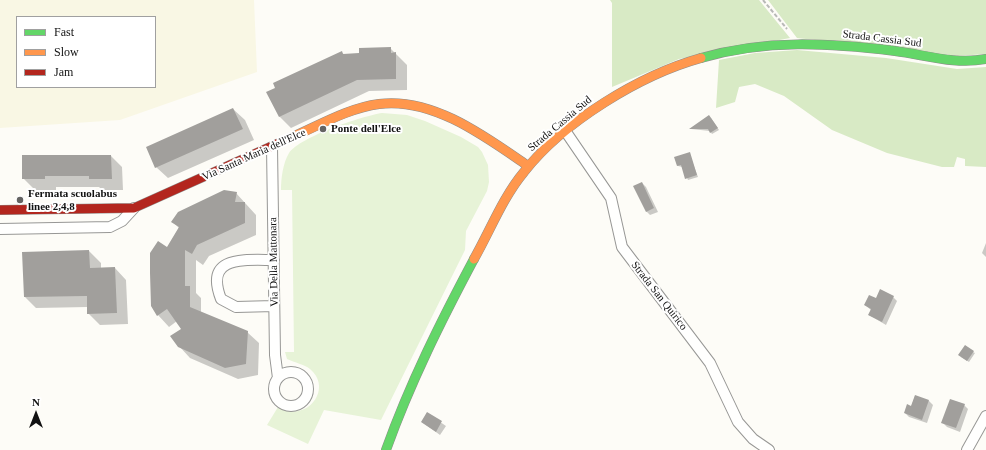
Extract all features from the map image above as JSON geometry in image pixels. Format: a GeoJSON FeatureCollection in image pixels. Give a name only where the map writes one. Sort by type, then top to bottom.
{"type":"FeatureCollection","features":[{"type":"Feature","properties":{"kind":"main road","name":"Strada Cassia Sud"},"geometry":{"type":"LineString","coordinates":[[386,450],[390,436],[416,371],[510,193],[528,166],[566,132],[596,108],[622,92],[681,64],[720,53],[754,46],[797,43],[887,50],[957,61],[986,59]]}},
{"type":"Feature","properties":{"kind":"main road","name":"Via Santa Maria dell'Elce"},"geometry":{"type":"LineString","coordinates":[[0,210],[134,208],[347,113],[380,104],[410,105],[443,116],[496,144],[528,166]]}},
{"type":"Feature","properties":{"kind":"street","name":"Strada San Quirico"},"geometry":{"type":"LineString","coordinates":[[566,132],[611,198],[622,247],[710,362],[738,422],[753,439],[769,450]]}},
{"type":"Feature","properties":{"kind":"street","name":"Via Della Mattonara"},"geometry":{"type":"LineString","coordinates":[[272,147],[275,354],[278,378]]}},
{"type":"Feature","properties":{"kind":"street","name":"Via Santa Maria dell'Elce"},"geometry":{"type":"LineString","coordinates":[[0,230],[110,227],[122,221],[134,208]]}},
{"type":"Feature","properties":{"kind":"street"},"geometry":{"type":"LineString","coordinates":[[274,260],[234,260],[222,266],[218,272],[217,289],[221,299],[236,307],[274,306]]}},
{"type":"Feature","properties":{"kind":"street"},"geometry":{"type":"LineString","coordinates":[[967,450],[986,416]]}},
{"type":"Feature","properties":{"kind":"street"},"geometry":{"type":"LineString","coordinates":[[390,436],[390,450]]}},
{"type":"Feature","properties":{"kind":"path"},"geometry":{"type":"LineString","coordinates":[[763,0],[797,43]]}},
{"type":"Feature","properties":{"kind":"shaded area"},"geometry":{"type":"Polygon","coordinates":[[[0,0],[254,0],[257,72],[120,120],[0,128],[0,0]]]}},
{"type":"Feature","properties":{"kind":"green space"},"geometry":{"type":"Polygon","coordinates":[[[610,0],[759,0],[790,38],[679,59],[612,87],[612,3],[610,0]]]}},
{"type":"Feature","properties":{"kind":"green space"},"geometry":{"type":"Polygon","coordinates":[[[768,0],[986,0],[986,54],[958,56],[797,38],[768,0]]]}},
{"type":"Feature","properties":{"kind":"green space"},"geometry":{"type":"Polygon","coordinates":[[[797,50],[886,58],[957,69],[986,67],[986,167],[965,166],[965,159],[957,157],[954,167],[942,167],[887,153],[832,130],[784,96],[755,84],[739,87],[735,102],[716,108],[719,60],[755,53],[797,50]]]}},
{"type":"Feature","properties":{"kind":"green space"},"geometry":{"type":"Polygon","coordinates":[[[382,113],[407,115],[425,121],[461,137],[478,147],[488,165],[489,182],[487,191],[466,231],[465,250],[381,420],[324,410],[308,444],[267,425],[278,407],[288,411],[298,411],[307,408],[314,402],[318,394],[319,386],[317,377],[310,369],[287,359],[285,352],[294,352],[292,190],[281,190],[281,181],[285,161],[289,153],[305,140],[332,128],[361,118],[382,113]]]}},
{"type":"Feature","properties":{"kind":"building"},"geometry":{"type":"Polygon","coordinates":[[[391,47],[391,53],[396,52],[396,79],[357,80],[279,117],[266,92],[275,88],[273,83],[342,51],[343,54],[359,53],[359,48],[391,47]]]}},
{"type":"Feature","properties":{"kind":"building"},"geometry":{"type":"Polygon","coordinates":[[[233,108],[243,129],[155,168],[146,147],[233,108]]]}},
{"type":"Feature","properties":{"kind":"building"},"geometry":{"type":"Polygon","coordinates":[[[709,115],[718,128],[710,133],[708,129],[689,129],[709,115]]]}},
{"type":"Feature","properties":{"kind":"building"},"geometry":{"type":"Polygon","coordinates":[[[690,152],[697,175],[685,179],[681,165],[677,166],[674,157],[690,152]]]}},
{"type":"Feature","properties":{"kind":"building"},"geometry":{"type":"Polygon","coordinates":[[[22,155],[111,155],[112,179],[89,179],[89,176],[45,176],[45,179],[22,179],[22,155]]]}},
{"type":"Feature","properties":{"kind":"building"},"geometry":{"type":"Polygon","coordinates":[[[642,182],[654,208],[646,212],[633,186],[642,182]]]}},
{"type":"Feature","properties":{"kind":"building"},"geometry":{"type":"Polygon","coordinates":[[[224,190],[237,192],[235,202],[245,202],[245,223],[197,245],[192,254],[185,250],[185,286],[190,286],[190,307],[248,331],[246,364],[225,368],[178,347],[170,336],[181,329],[167,309],[157,316],[151,306],[150,273],[150,253],[158,241],[167,247],[179,227],[171,222],[178,212],[224,190]]]}},
{"type":"Feature","properties":{"kind":"building"},"geometry":{"type":"Polygon","coordinates":[[[89,250],[90,268],[115,267],[117,313],[87,314],[87,296],[24,297],[22,252],[89,250]]]}},
{"type":"Feature","properties":{"kind":"building"},"geometry":{"type":"Polygon","coordinates":[[[880,289],[894,296],[882,322],[868,315],[871,309],[864,305],[869,295],[876,298],[880,289]]]}},
{"type":"Feature","properties":{"kind":"building"},"geometry":{"type":"Polygon","coordinates":[[[965,345],[974,351],[967,361],[958,355],[965,345]]]}},
{"type":"Feature","properties":{"kind":"building"},"geometry":{"type":"Polygon","coordinates":[[[915,395],[929,400],[922,420],[904,413],[907,404],[911,406],[915,395]]]}},
{"type":"Feature","properties":{"kind":"building"},"geometry":{"type":"Polygon","coordinates":[[[950,399],[965,404],[956,428],[941,423],[950,399]]]}},
{"type":"Feature","properties":{"kind":"building"},"geometry":{"type":"Polygon","coordinates":[[[427,412],[442,421],[436,432],[421,422],[427,412]]]}},
{"type":"Feature","properties":{"kind":"traffic: fast"},"geometry":{"type":"LineString","coordinates":[[701,58],[750,48],[798,44],[870,48],[940,59],[963,61],[986,59]]}},
{"type":"Feature","properties":{"kind":"traffic: fast"},"geometry":{"type":"LineString","coordinates":[[386,450],[405,401],[427,353],[474,259]]}},
{"type":"Feature","properties":{"kind":"traffic: slow"},"geometry":{"type":"LineString","coordinates":[[474,259],[503,203],[516,182],[540,153],[560,135],[581,118],[628,88],[677,66],[701,58]]}},
{"type":"Feature","properties":{"kind":"traffic: slow"},"geometry":{"type":"LineString","coordinates":[[290,138],[356,109],[379,104],[399,103],[439,113],[458,122],[495,143],[528,166]]}},
{"type":"Feature","properties":{"kind":"traffic: jam"},"geometry":{"type":"LineString","coordinates":[[0,210],[134,208],[290,138]]}},
{"type":"Feature","properties":{"kind":"place","name":"Ponte dell'Elce"},"geometry":{"type":"Point","coordinates":[323,129]}},
{"type":"Feature","properties":{"kind":"place","name":"Fermata scuolabus linee 2,4,8"},"geometry":{"type":"Point","coordinates":[20,200]}}]}
